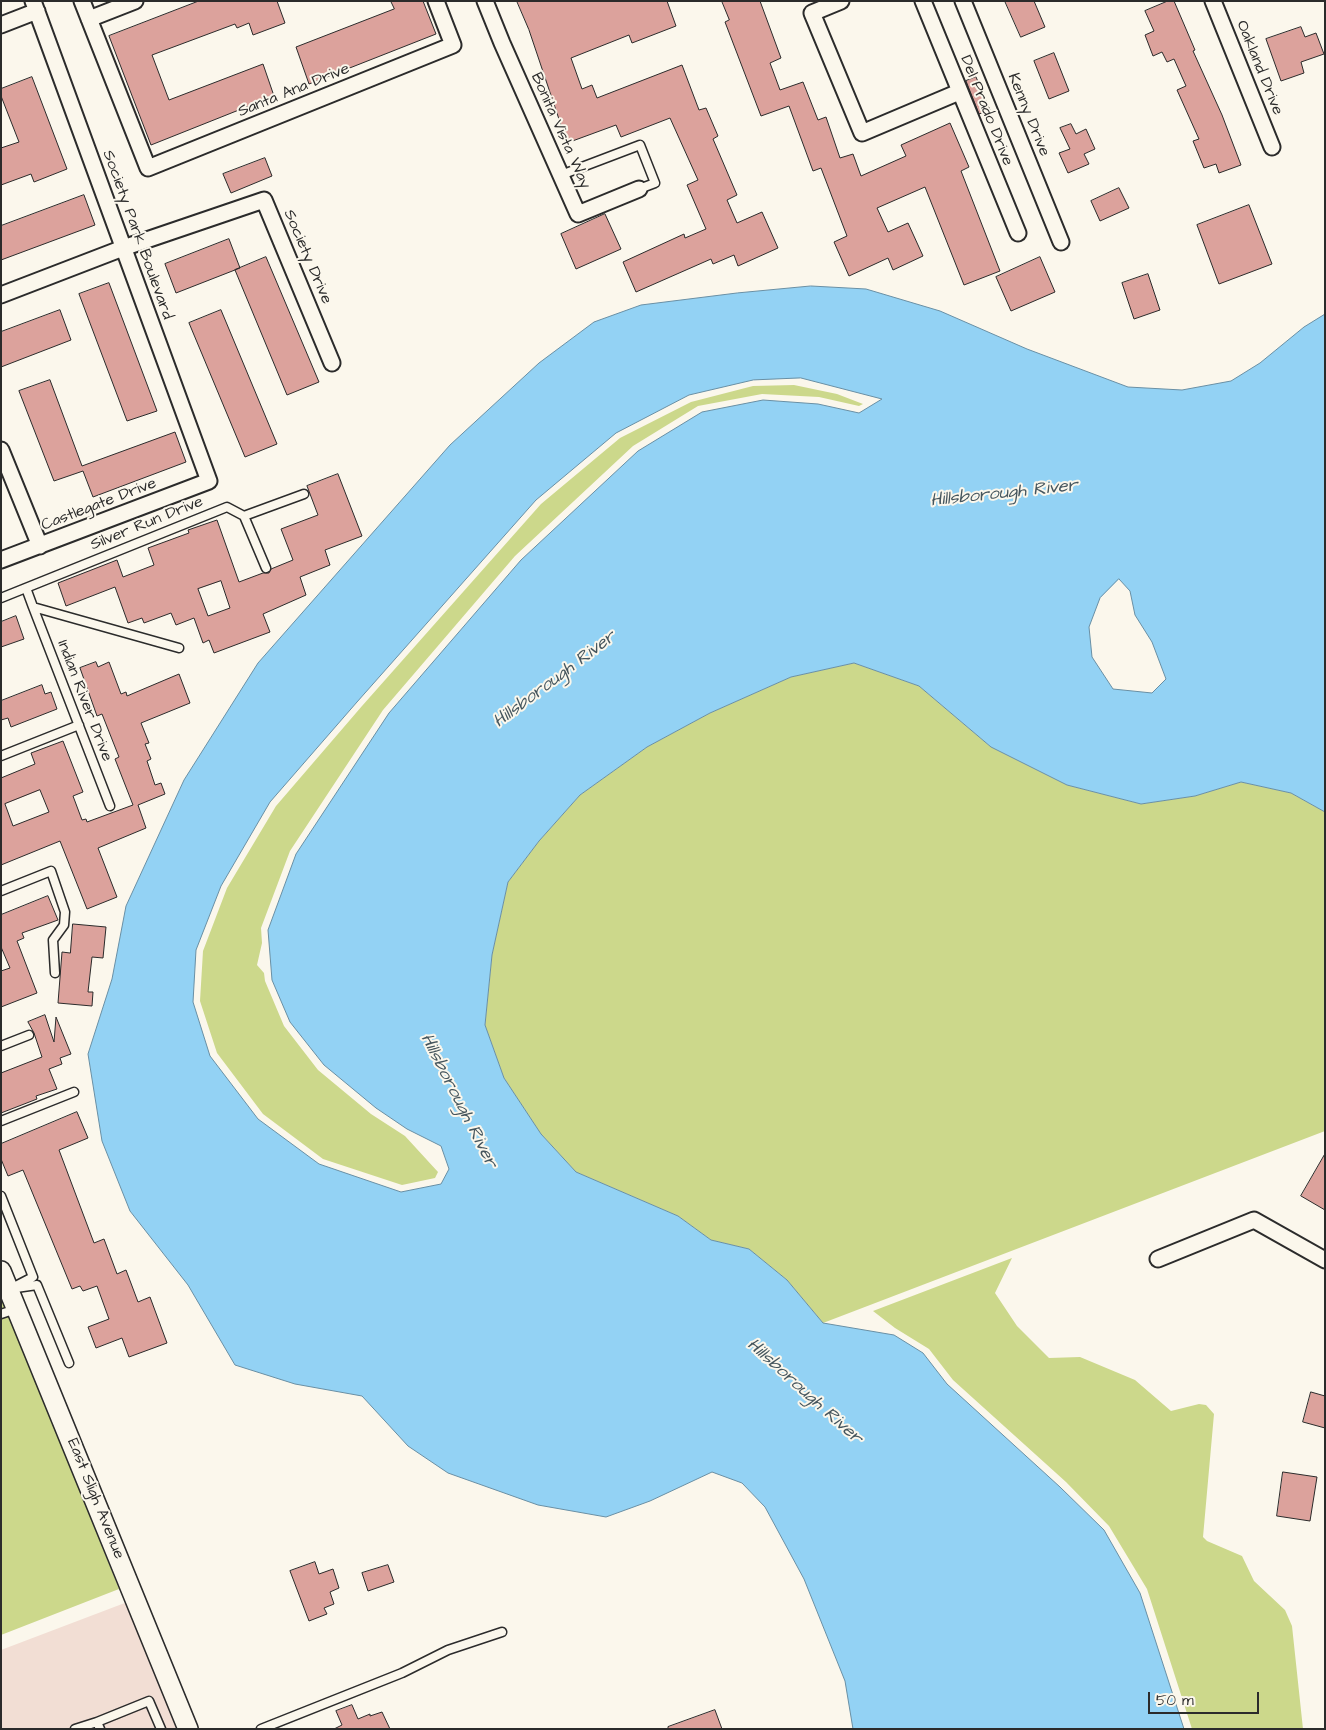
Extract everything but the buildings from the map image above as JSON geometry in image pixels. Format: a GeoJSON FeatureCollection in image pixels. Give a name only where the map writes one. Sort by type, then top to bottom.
{"type":"FeatureCollection","features":[{"type":"Feature","properties":{"kind":"street"},"geometry":{"type":"LineString","coordinates":[[82,1],[89,19],[134,1]]}},
{"type":"Feature","properties":{"kind":"street","name":"Santa Ana Drive"},"geometry":{"type":"LineString","coordinates":[[89,19],[148,168],[453,45],[436,1]]}},
{"type":"Feature","properties":{"kind":"street","name":"Bonita Vista Way"},"geometry":{"type":"LineString","coordinates":[[485,1],[578,214],[639,189]]}},
{"type":"Feature","properties":{"kind":"street"},"geometry":{"type":"LineString","coordinates":[[841,1],[812,13],[862,134],[959,92]]}},
{"type":"Feature","properties":{"kind":"street","name":"Del Prado Drive"},"geometry":{"type":"LineString","coordinates":[[923,1],[1018,233]]}},
{"type":"Feature","properties":{"kind":"street","name":"Kenny Drive"},"geometry":{"type":"LineString","coordinates":[[963,1],[1061,242]]}},
{"type":"Feature","properties":{"kind":"street","name":"Oakland Drive"},"geometry":{"type":"LineString","coordinates":[[1213,1],[1272,147]]}},
{"type":"Feature","properties":{"kind":"street"},"geometry":{"type":"LineString","coordinates":[[1,25],[35,6]]}},
{"type":"Feature","properties":{"kind":"street","name":"Society Park Boulevard"},"geometry":{"type":"LineString","coordinates":[[35,6],[209,480]]}},
{"type":"Feature","properties":{"kind":"street","name":"Society Drive"},"geometry":{"type":"LineString","coordinates":[[1,295],[123,248],[264,200],[332,363]]}},
{"type":"Feature","properties":{"kind":"street"},"geometry":{"type":"LineString","coordinates":[[1,450],[40,546]]}},
{"type":"Feature","properties":{"kind":"street","name":"Castlegate Drive"},"geometry":{"type":"LineString","coordinates":[[1,560],[209,480]]}},
{"type":"Feature","properties":{"kind":"street"},"geometry":{"type":"LineString","coordinates":[[1158,1259],[1254,1220],[1325,1260]]}},
{"type":"Feature","properties":{"kind":"street","name":"East Sligh Avenue"},"geometry":{"type":"LineString","coordinates":[[1,1271],[9,1289],[9,1312],[185,1728]]}},
{"type":"Feature","properties":{"kind":"lane"},"geometry":{"type":"LineString","coordinates":[[560,175],[640,145],[655,182],[639,189]]}},
{"type":"Feature","properties":{"kind":"lane"},"geometry":{"type":"LineString","coordinates":[[266,568],[244,516],[304,494]]}},
{"type":"Feature","properties":{"kind":"lane","name":"Silver Run Drive"},"geometry":{"type":"LineString","coordinates":[[1,598],[227,507],[244,516]]}},
{"type":"Feature","properties":{"kind":"lane","name":"Indian River Drive"},"geometry":{"type":"LineString","coordinates":[[26,588],[110,806]]}},
{"type":"Feature","properties":{"kind":"lane"},"geometry":{"type":"LineString","coordinates":[[33,607],[178,648]]}},
{"type":"Feature","properties":{"kind":"lane"},"geometry":{"type":"LineString","coordinates":[[1,756],[79,725]]}},
{"type":"Feature","properties":{"kind":"lane"},"geometry":{"type":"LineString","coordinates":[[1,891],[50,871],[65,912],[64,925],[53,940],[54,973]]}},
{"type":"Feature","properties":{"kind":"lane"},"geometry":{"type":"LineString","coordinates":[[1,1046],[29,1035]]}},
{"type":"Feature","properties":{"kind":"lane"},"geometry":{"type":"LineString","coordinates":[[1,1122],[74,1092]]}},
{"type":"Feature","properties":{"kind":"lane"},"geometry":{"type":"LineString","coordinates":[[1,1196],[33,1277],[9,1289]]}},
{"type":"Feature","properties":{"kind":"lane"},"geometry":{"type":"LineString","coordinates":[[9,1289],[37,1285],[69,1363]]}},
{"type":"Feature","properties":{"kind":"lane"},"geometry":{"type":"LineString","coordinates":[[261,1729],[402,1673],[448,1650],[502,1632]]}},
{"type":"Feature","properties":{"kind":"lane"},"geometry":{"type":"LineString","coordinates":[[76,1729],[99,1726],[149,1701],[161,1729]]}},
{"type":"Feature","properties":{"kind":"shaded area"},"geometry":{"type":"Polygon","coordinates":[[[130,1601],[181,1729],[1,1729],[1,1650],[130,1601]]]}},
{"type":"Feature","properties":{"kind":"green space"},"geometry":{"type":"Polygon","coordinates":[[[794,385],[837,394],[863,404],[859,406],[819,397],[762,394],[698,406],[633,446],[515,556],[383,710],[290,851],[261,928],[262,943],[257,965],[264,973],[265,981],[284,1026],[318,1070],[371,1114],[405,1136],[438,1172],[435,1178],[402,1185],[323,1159],[263,1114],[217,1053],[200,1001],[203,951],[227,888],[276,806],[541,504],[620,438],[691,402],[753,386],[794,385]]]}},
{"type":"Feature","properties":{"kind":"green space"},"geometry":{"type":"Polygon","coordinates":[[[854,663],[919,686],[991,747],[1067,785],[1141,804],[1195,796],[1241,782],[1291,793],[1325,812],[1325,1131],[823,1323],[787,1280],[749,1249],[711,1240],[678,1216],[576,1172],[541,1134],[504,1078],[485,1025],[492,955],[508,882],[539,841],[580,795],[647,747],[710,713],[791,677],[854,663]]]}},
{"type":"Feature","properties":{"kind":"green space"},"geometry":{"type":"Polygon","coordinates":[[[1012,1258],[995,1293],[1017,1326],[1049,1358],[1080,1357],[1135,1380],[1171,1411],[1199,1404],[1206,1405],[1214,1414],[1203,1537],[1207,1541],[1242,1556],[1254,1581],[1285,1610],[1292,1626],[1303,1729],[1192,1729],[1147,1589],[1109,1526],[1066,1482],[953,1380],[929,1349],[895,1328],[873,1311],[1012,1258]]]}},
{"type":"Feature","properties":{"kind":"green space"},"geometry":{"type":"Polygon","coordinates":[[[1,1293],[119,1589],[1,1635],[1,1293]]]}},
{"type":"Feature","properties":{"kind":"water","name":"Hillsborough River"},"geometry":{"type":"Polygon","coordinates":[[[811,286],[866,289],[940,311],[1027,349],[1128,387],[1182,390],[1231,381],[1260,363],[1304,327],[1325,314],[1325,812],[1291,793],[1241,782],[1195,796],[1141,804],[1067,785],[991,747],[919,686],[854,663],[791,677],[710,713],[647,747],[580,795],[539,841],[508,882],[492,955],[485,1025],[504,1078],[541,1134],[576,1172],[678,1216],[711,1240],[749,1249],[787,1280],[823,1323],[894,1335],[923,1353],[947,1384],[1060,1487],[1104,1530],[1140,1593],[1184,1729],[853,1729],[845,1681],[804,1579],[765,1507],[742,1483],[712,1472],[650,1501],[606,1517],[538,1505],[448,1473],[408,1446],[362,1396],[295,1384],[235,1365],[188,1285],[130,1211],[102,1141],[88,1054],[112,979],[126,906],[184,780],[258,663],[450,445],[539,363],[594,322],[641,305],[811,286]],[[801,378],[753,380],[689,395],[616,433],[536,500],[270,802],[221,886],[196,950],[193,1002],[210,1056],[258,1119],[319,1164],[401,1192],[441,1184],[449,1169],[441,1146],[407,1129],[376,1108],[324,1065],[290,1022],[272,980],[268,930],[296,854],[389,713],[521,560],[638,451],[702,412],[763,400],[818,404],[859,413],[882,399],[801,378]],[[1119,579],[1100,598],[1089,627],[1092,657],[1113,689],[1152,693],[1166,679],[1152,642],[1135,615],[1130,591],[1119,579]]]}}]}
